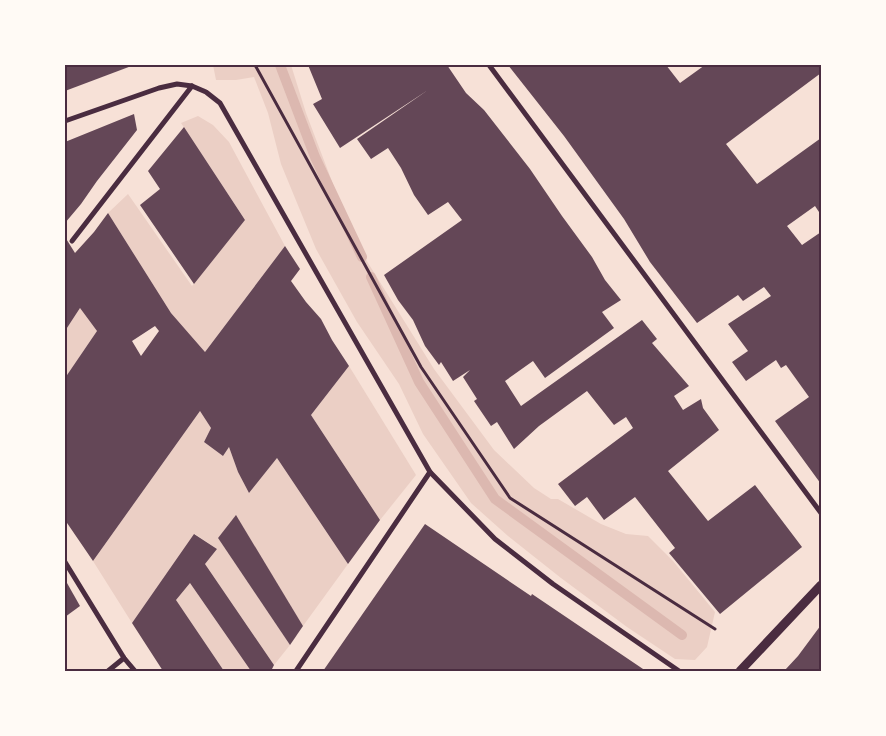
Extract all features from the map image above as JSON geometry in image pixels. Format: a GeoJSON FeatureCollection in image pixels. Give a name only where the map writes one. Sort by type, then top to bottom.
{"type":"FeatureCollection","features":[{"type":"Feature","properties":{"kind":"street"},"geometry":{"type":"LineString","coordinates":[[489,65],[821,513]]}},
{"type":"Feature","properties":{"kind":"street"},"geometry":{"type":"LineString","coordinates":[[65,121],[159,88],[176,84],[192,86],[206,92],[220,103],[430,472],[495,539],[553,584],[679,671]]}},
{"type":"Feature","properties":{"kind":"street"},"geometry":{"type":"LineString","coordinates":[[72,241],[192,86]]}},
{"type":"Feature","properties":{"kind":"street"},"geometry":{"type":"LineString","coordinates":[[296,671],[430,472]]}},
{"type":"Feature","properties":{"kind":"street"},"geometry":{"type":"LineString","coordinates":[[65,562],[124,658],[135,671]]}},
{"type":"Feature","properties":{"kind":"street"},"geometry":{"type":"LineString","coordinates":[[740,671],[821,585]]}},
{"type":"Feature","properties":{"kind":"street"},"geometry":{"type":"LineString","coordinates":[[108,671],[124,658]]}},
{"type":"Feature","properties":{"kind":"path"},"geometry":{"type":"LineString","coordinates":[[255,65],[421,367],[510,498],[715,628]]}},
{"type":"Feature","properties":{"kind":"shaded area"},"geometry":{"type":"Polygon","coordinates":[[[213,65],[291,65],[306,113],[336,192],[337,213],[434,369],[494,450],[534,488],[551,499],[558,499],[601,524],[626,534],[648,536],[673,561],[715,612],[707,647],[695,660],[675,659],[627,627],[508,536],[471,503],[423,434],[399,384],[357,322],[316,249],[281,164],[268,113],[254,77],[236,80],[216,80],[213,65]]]}},
{"type":"Feature","properties":{"kind":"shaded area"},"geometry":{"type":"Polygon","coordinates":[[[198,116],[213,125],[229,142],[285,246],[205,352],[171,313],[108,213],[128,194],[192,286],[245,220],[181,123],[198,116]]]}},
{"type":"Feature","properties":{"kind":"shaded area"},"geometry":{"type":"Polygon","coordinates":[[[80,308],[97,331],[65,378],[65,331],[80,308]]]}},
{"type":"Feature","properties":{"kind":"shaded area"},"geometry":{"type":"Polygon","coordinates":[[[349,366],[416,475],[380,520],[311,415],[349,366]]]}},
{"type":"Feature","properties":{"kind":"shaded area"},"geometry":{"type":"Polygon","coordinates":[[[200,411],[211,428],[204,442],[223,456],[229,447],[238,472],[249,493],[277,458],[348,564],[303,626],[236,516],[218,538],[290,645],[274,665],[205,564],[217,549],[195,534],[132,623],[93,561],[200,411]]]}},
{"type":"Feature","properties":{"kind":"shaded area"},"geometry":{"type":"Polygon","coordinates":[[[190,583],[251,671],[224,671],[176,600],[190,583]]]}},
{"type":"Feature","properties":{"kind":"building"},"geometry":{"type":"Polygon","coordinates":[[[65,65],[134,65],[65,91],[65,65]]]}},
{"type":"Feature","properties":{"kind":"building"},"geometry":{"type":"Polygon","coordinates":[[[308,65],[447,65],[466,93],[484,110],[530,169],[592,257],[605,280],[621,300],[602,312],[614,328],[545,378],[533,361],[505,381],[521,406],[642,320],[657,339],[652,343],[689,386],[674,396],[683,410],[701,399],[703,408],[719,430],[668,471],[708,521],[755,485],[802,547],[720,614],[669,553],[675,548],[635,497],[604,520],[587,497],[575,506],[558,484],[633,428],[626,417],[614,425],[587,391],[539,426],[514,449],[497,422],[491,426],[474,401],[477,399],[463,377],[470,370],[453,381],[441,362],[439,365],[425,346],[413,320],[398,300],[384,275],[462,220],[448,202],[428,215],[414,195],[401,168],[388,148],[371,159],[357,139],[428,90],[340,148],[313,104],[322,99],[308,65]]]}},
{"type":"Feature","properties":{"kind":"building"},"geometry":{"type":"Polygon","coordinates":[[[508,65],[666,65],[680,83],[705,65],[821,65],[821,73],[726,144],[757,184],[821,138],[821,215],[815,206],[787,226],[802,245],[821,232],[821,484],[775,421],[809,397],[786,365],[781,368],[776,360],[746,381],[732,362],[748,351],[728,324],[771,296],[764,287],[743,301],[738,295],[697,323],[650,262],[624,219],[564,136],[508,65]]]}},
{"type":"Feature","properties":{"kind":"building"},"geometry":{"type":"Polygon","coordinates":[[[134,114],[137,130],[65,223],[65,142],[134,114]]]}},
{"type":"Feature","properties":{"kind":"building"},"geometry":{"type":"Polygon","coordinates":[[[184,127],[245,220],[194,284],[140,205],[160,189],[148,171],[184,127]]]}},
{"type":"Feature","properties":{"kind":"building"},"geometry":{"type":"Polygon","coordinates":[[[108,213],[171,313],[205,352],[285,246],[300,269],[291,281],[321,319],[349,366],[311,415],[380,520],[348,564],[277,458],[249,493],[238,472],[229,447],[223,456],[204,442],[211,428],[200,411],[93,561],[65,520],[65,378],[97,331],[80,308],[65,331],[65,237],[75,253],[108,213]],[[155,326],[132,341],[141,356],[159,331],[155,326]]]}},
{"type":"Feature","properties":{"kind":"building"},"geometry":{"type":"Polygon","coordinates":[[[236,515],[303,626],[290,645],[218,538],[236,515]]]}},
{"type":"Feature","properties":{"kind":"building"},"geometry":{"type":"Polygon","coordinates":[[[425,524],[531,596],[532,594],[646,671],[323,671],[425,524]]]}},
{"type":"Feature","properties":{"kind":"building"},"geometry":{"type":"Polygon","coordinates":[[[194,534],[217,549],[205,564],[274,665],[271,671],[251,671],[190,583],[176,600],[224,671],[163,671],[132,623],[194,534]]]}},
{"type":"Feature","properties":{"kind":"building"},"geometry":{"type":"Polygon","coordinates":[[[67,583],[80,606],[65,617],[65,584],[67,583]]]}},
{"type":"Feature","properties":{"kind":"building"},"geometry":{"type":"Polygon","coordinates":[[[821,625],[821,671],[786,671],[785,670],[821,625]]]}},
{"type":"Feature","properties":{"kind":"waterway"},"geometry":{"type":"LineString","coordinates":[[280,65],[315,157],[362,257]]}},
{"type":"Feature","properties":{"kind":"waterway"},"geometry":{"type":"LineString","coordinates":[[371,277],[419,382],[495,499],[682,635]]}}]}
